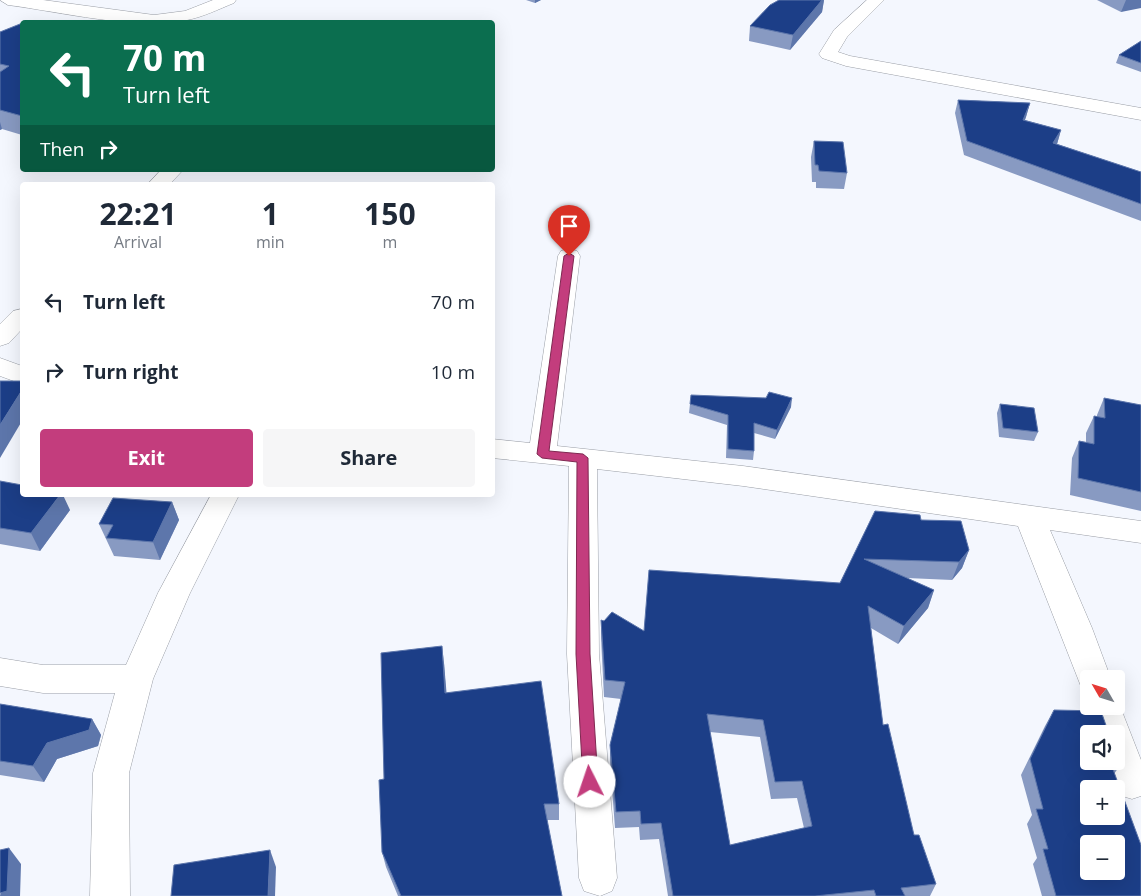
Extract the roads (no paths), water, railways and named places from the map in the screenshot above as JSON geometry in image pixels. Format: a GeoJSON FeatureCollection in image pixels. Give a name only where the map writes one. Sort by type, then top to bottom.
{"type":"FeatureCollection","features":[{"type":"Feature","properties":{"kind":"street"},"geometry":{"type":"LineString","coordinates":[[8,0],[154,20],[188,15],[228,0]]}},
{"type":"Feature","properties":{"kind":"street"},"geometry":{"type":"LineString","coordinates":[[876,0],[840,34],[828,54],[846,62],[1141,114]]}},
{"type":"Feature","properties":{"kind":"street"},"geometry":{"type":"LineString","coordinates":[[160,182],[171,172]]}},
{"type":"Feature","properties":{"kind":"street"},"geometry":{"type":"LineString","coordinates":[[542,454],[569,256]]}},
{"type":"Feature","properties":{"kind":"street"},"geometry":{"type":"LineString","coordinates":[[0,338],[20,318]]}},
{"type":"Feature","properties":{"kind":"street"},"geometry":{"type":"LineString","coordinates":[[0,366],[20,375]]}},
{"type":"Feature","properties":{"kind":"street"},"geometry":{"type":"LineString","coordinates":[[495,448],[743,476],[1141,532]]}},
{"type":"Feature","properties":{"kind":"street"},"geometry":{"type":"LineString","coordinates":[[583,458],[583,654],[598,878]]}},
{"type":"Feature","properties":{"kind":"street"},"geometry":{"type":"LineString","coordinates":[[110,896],[111,773],[136,679],[174,593],[223,497]]}},
{"type":"Feature","properties":{"kind":"street"},"geometry":{"type":"LineString","coordinates":[[1029,516],[1076,628],[1091,670]]}},
{"type":"Feature","properties":{"kind":"street"},"geometry":{"type":"LineString","coordinates":[[0,672],[43,678],[136,679]]}},
{"type":"Feature","properties":{"kind":"street"},"geometry":{"type":"LineString","coordinates":[[1125,765],[1132,783]]}}]}
